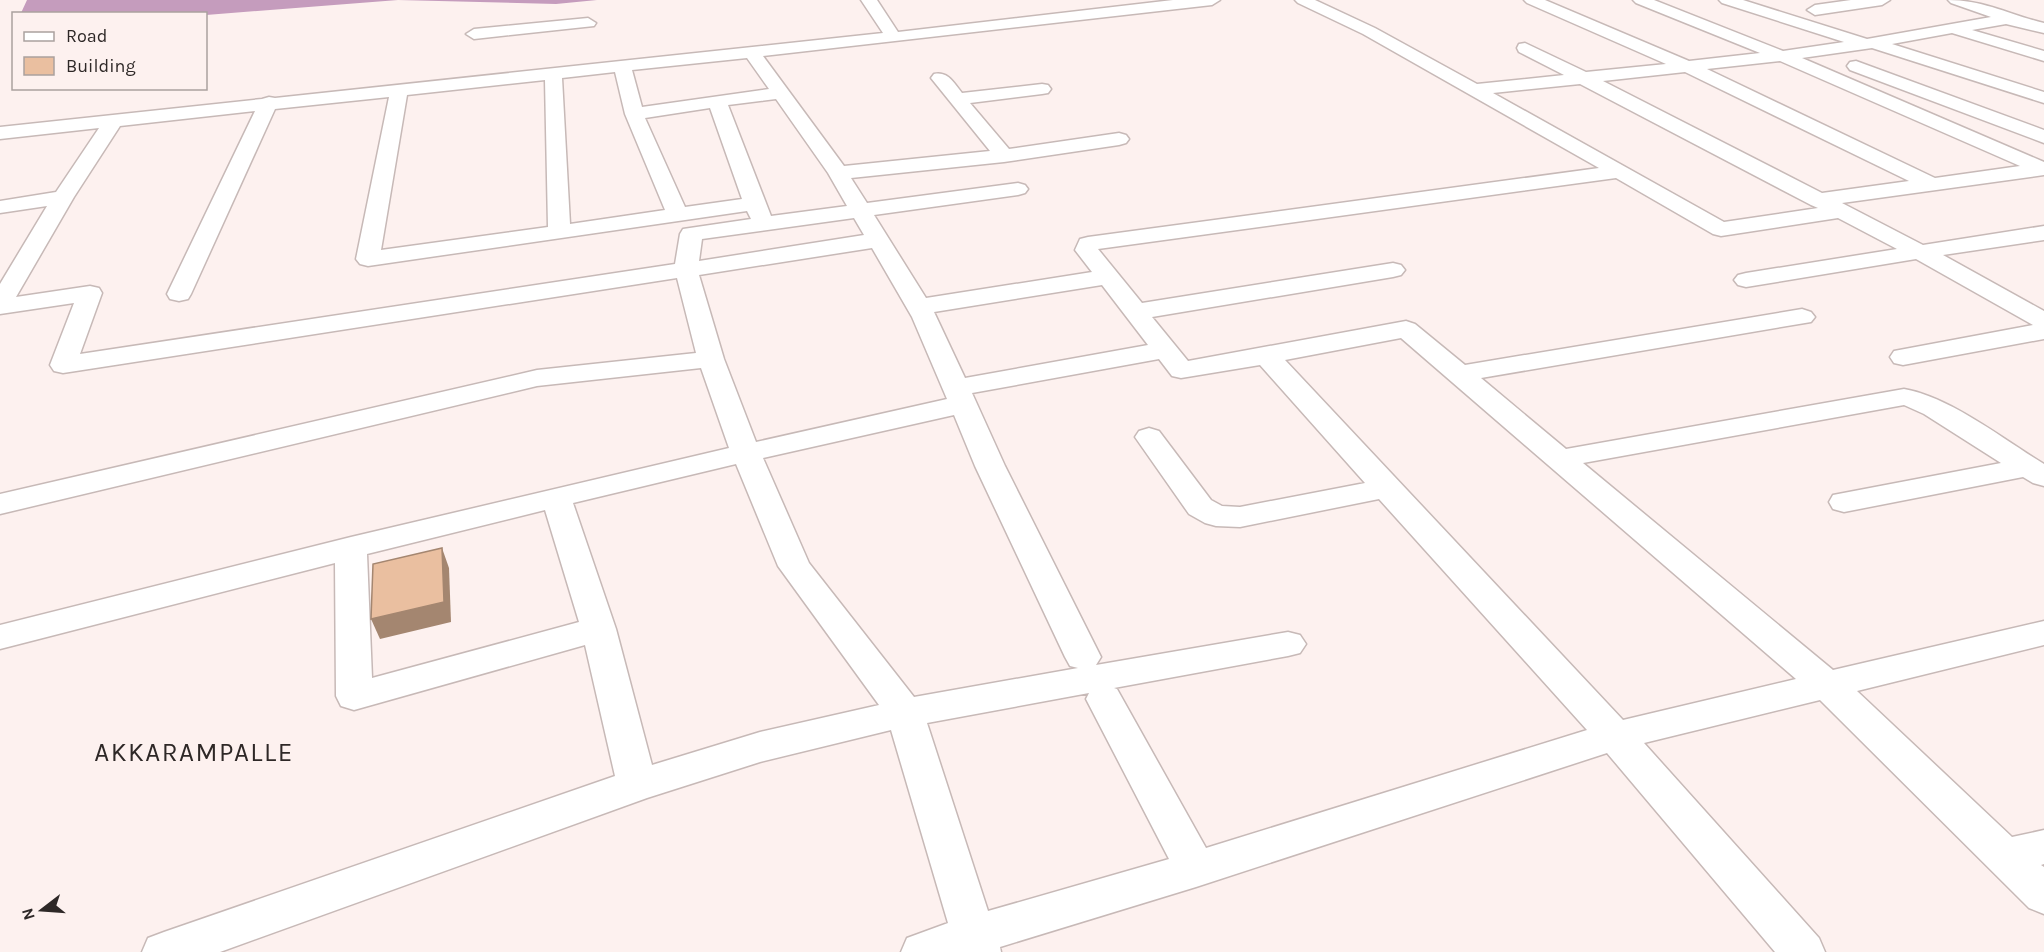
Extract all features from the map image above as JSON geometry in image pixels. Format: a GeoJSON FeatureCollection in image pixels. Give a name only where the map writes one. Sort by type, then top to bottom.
{"type":"FeatureCollection","features":[{"type":"Feature","properties":{"kind":"street"},"geometry":{"type":"LineString","coordinates":[[869,0],[894,37]]}},
{"type":"Feature","properties":{"kind":"street"},"geometry":{"type":"LineString","coordinates":[[0,133],[553,72],[600,62],[622,65],[894,37],[1212,0]]}},
{"type":"Feature","properties":{"kind":"street"},"geometry":{"type":"LineString","coordinates":[[1303,0],[1370,31],[1721,230],[1841,211]]}},
{"type":"Feature","properties":{"kind":"street"},"geometry":{"type":"LineString","coordinates":[[1532,0],[1690,68],[1930,185]]}},
{"type":"Feature","properties":{"kind":"street"},"geometry":{"type":"LineString","coordinates":[[1641,0],[1782,56],[2044,169]]}},
{"type":"Feature","properties":{"kind":"street"},"geometry":{"type":"LineString","coordinates":[[1727,0],[2044,99]]}},
{"type":"Feature","properties":{"kind":"street"},"geometry":{"type":"LineString","coordinates":[[1815,9],[1882,0]]}},
{"type":"Feature","properties":{"kind":"street"},"geometry":{"type":"LineString","coordinates":[[1956,0],[2044,28]]}},
{"type":"Feature","properties":{"kind":"street"},"geometry":{"type":"LineString","coordinates":[[1475,90],[1690,68],[1870,44],[2044,12]]}},
{"type":"Feature","properties":{"kind":"street"},"geometry":{"type":"LineString","coordinates":[[474,34],[588,22]]}},
{"type":"Feature","properties":{"kind":"street"},"geometry":{"type":"LineString","coordinates":[[1953,29],[2044,56]]}},
{"type":"Feature","properties":{"kind":"street"},"geometry":{"type":"LineString","coordinates":[[1525,48],[1920,252],[2044,321]]}},
{"type":"Feature","properties":{"kind":"street"},"geometry":{"type":"LineString","coordinates":[[751,51],[838,173],[919,307],[990,466],[1083,657]]}},
{"type":"Feature","properties":{"kind":"street"},"geometry":{"type":"LineString","coordinates":[[1817,51],[2044,137]]}},
{"type":"Feature","properties":{"kind":"street"},"geometry":{"type":"LineString","coordinates":[[622,65],[634,114],[676,214]]}},
{"type":"Feature","properties":{"kind":"street"},"geometry":{"type":"LineString","coordinates":[[553,72],[559,231]]}},
{"type":"Feature","properties":{"kind":"street"},"geometry":{"type":"LineString","coordinates":[[940,78],[1004,156]]}},
{"type":"Feature","properties":{"kind":"street"},"geometry":{"type":"LineString","coordinates":[[399,88],[368,259],[754,204]]}},
{"type":"Feature","properties":{"kind":"street"},"geometry":{"type":"LineString","coordinates":[[957,99],[1042,89]]}},
{"type":"Feature","properties":{"kind":"street"},"geometry":{"type":"LineString","coordinates":[[634,114],[781,93]]}},
{"type":"Feature","properties":{"kind":"street"},"geometry":{"type":"LineString","coordinates":[[717,101],[754,204],[764,225]]}},
{"type":"Feature","properties":{"kind":"street"},"geometry":{"type":"LineString","coordinates":[[179,294],[269,102]]}},
{"type":"Feature","properties":{"kind":"street"},"geometry":{"type":"LineString","coordinates":[[0,306],[63,197],[115,119]]}},
{"type":"Feature","properties":{"kind":"street"},"geometry":{"type":"LineString","coordinates":[[838,173],[1004,156],[1119,139]]}},
{"type":"Feature","properties":{"kind":"street"},"geometry":{"type":"LineString","coordinates":[[1819,200],[2044,169]]}},
{"type":"Feature","properties":{"kind":"street"},"geometry":{"type":"LineString","coordinates":[[1618,172],[1086,245],[1086,250],[1181,370],[1406,329],[1828,686],[2044,895]]}},
{"type":"Feature","properties":{"kind":"street"},"geometry":{"type":"LineString","coordinates":[[976,943],[905,713],[794,566],[745,451],[711,359],[686,269],[691,234],[1018,189]]}},
{"type":"Feature","properties":{"kind":"street"},"geometry":{"type":"LineString","coordinates":[[0,207],[63,197]]}},
{"type":"Feature","properties":{"kind":"street"},"geometry":{"type":"LineString","coordinates":[[1746,280],[2044,233]]}},
{"type":"Feature","properties":{"kind":"street"},"geometry":{"type":"LineString","coordinates":[[0,306],[90,293],[63,365],[879,240]]}},
{"type":"Feature","properties":{"kind":"street"},"geometry":{"type":"LineString","coordinates":[[1135,312],[1393,270]]}},
{"type":"Feature","properties":{"kind":"street"},"geometry":{"type":"LineString","coordinates":[[919,307],[1108,278]]}},
{"type":"Feature","properties":{"kind":"street"},"geometry":{"type":"LineString","coordinates":[[1459,374],[1802,317]]}},
{"type":"Feature","properties":{"kind":"street"},"geometry":{"type":"LineString","coordinates":[[1903,357],[2044,331]]}},
{"type":"Feature","properties":{"kind":"street"},"geometry":{"type":"LineString","coordinates":[[0,637],[351,547],[960,396],[1165,350]]}},
{"type":"Feature","properties":{"kind":"street"},"geometry":{"type":"LineString","coordinates":[[1266,356],[1615,736],[1803,952]]}},
{"type":"Feature","properties":{"kind":"street"},"geometry":{"type":"LineString","coordinates":[[0,504],[537,378],[711,359]]}},
{"type":"Feature","properties":{"kind":"street"},"geometry":{"type":"LineString","coordinates":[[1558,459],[1904,397],[1916,399],[1934,408],[2036,472]]}},
{"type":"Feature","properties":{"kind":"street"},"geometry":{"type":"LineString","coordinates":[[1149,437],[1200,507],[1216,516],[1240,517],[1386,488]]}},
{"type":"Feature","properties":{"kind":"street"},"geometry":{"type":"LineString","coordinates":[[1844,502],[2036,472]]}},
{"type":"Feature","properties":{"kind":"street"},"geometry":{"type":"LineString","coordinates":[[556,497],[599,629],[637,785]]}},
{"type":"Feature","properties":{"kind":"street"},"geometry":{"type":"LineString","coordinates":[[351,547],[354,696],[599,629]]}},
{"type":"Feature","properties":{"kind":"street"},"geometry":{"type":"LineString","coordinates":[[923,952],[976,943],[1197,869],[1615,736],[2044,633]]}},
{"type":"Feature","properties":{"kind":"street"},"geometry":{"type":"LineString","coordinates":[[164,952],[637,785],[760,747],[905,713],[1288,644]]}},
{"type":"Feature","properties":{"kind":"street"},"geometry":{"type":"LineString","coordinates":[[1104,699],[1197,869]]}},
{"type":"Feature","properties":{"kind":"street"},"geometry":{"type":"LineString","coordinates":[[2004,857],[2044,847]]}},
{"type":"Feature","properties":{"kind":"shaded area"},"geometry":{"type":"Polygon","coordinates":[[[27,0],[398,0],[207,15],[207,12],[21,12],[27,0]]]}},
{"type":"Feature","properties":{"kind":"shaded area"},"geometry":{"type":"Polygon","coordinates":[[[398,0],[597,0],[556,4],[398,0]]]}},
{"type":"Feature","properties":{"kind":"building"},"geometry":{"type":"Polygon","coordinates":[[[442,548],[444,602],[371,619],[373,564],[442,548]]]}},
{"type":"Feature","properties":{"kind":"district","name":"AKKARAMPALLE"},"geometry":{"type":"Point","coordinates":[194,752]}}]}
